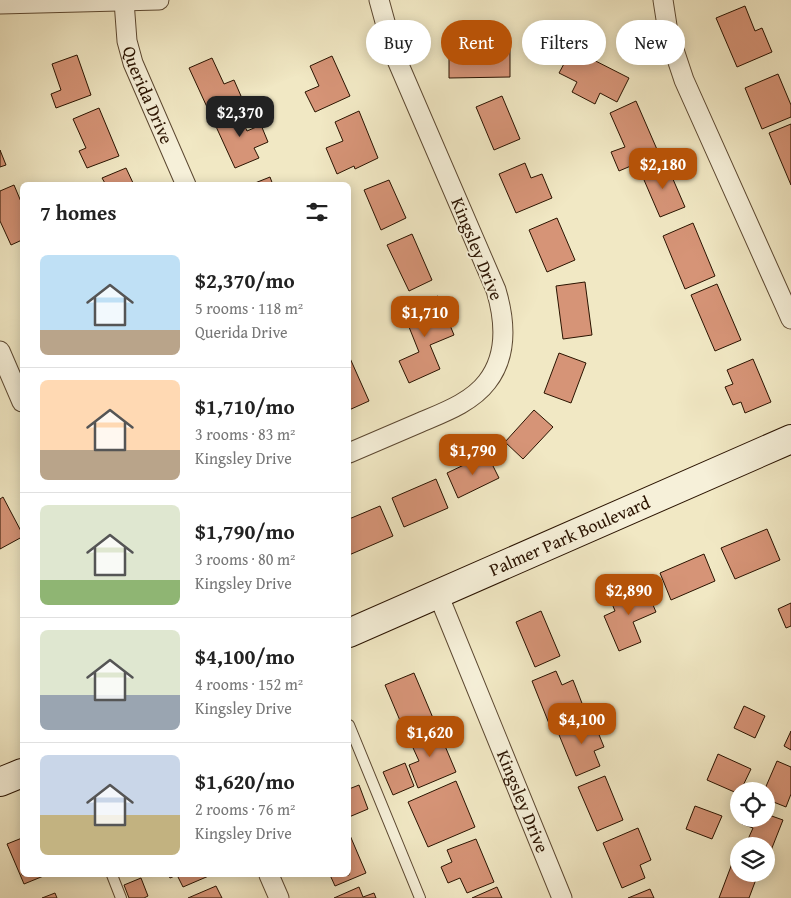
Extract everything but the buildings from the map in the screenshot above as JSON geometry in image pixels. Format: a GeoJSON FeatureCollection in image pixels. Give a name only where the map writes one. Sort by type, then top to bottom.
{"type":"FeatureCollection","features":[{"type":"Feature","properties":{"kind":"main road","name":"Palmer Park Boulevard"},"geometry":{"type":"LineString","coordinates":[[351,632],[791,439]]}},
{"type":"Feature","properties":{"kind":"main road"},"geometry":{"type":"LineString","coordinates":[[0,782],[20,774]]}},
{"type":"Feature","properties":{"kind":"street"},"geometry":{"type":"LineString","coordinates":[[0,4],[159,0]]}},
{"type":"Feature","properties":{"kind":"street","name":"Kingsley Drive"},"geometry":{"type":"LineString","coordinates":[[351,453],[452,409],[472,396],[487,382],[497,363],[503,343],[501,308],[496,290],[393,51],[379,0]]}},
{"type":"Feature","properties":{"kind":"street"},"geometry":{"type":"LineString","coordinates":[[663,0],[670,39],[684,80],[791,319]]}},
{"type":"Feature","properties":{"kind":"street","name":"Querida Drive"},"geometry":{"type":"LineString","coordinates":[[124,1],[127,41],[133,64],[185,182]]}},
{"type":"Feature","properties":{"kind":"street"},"geometry":{"type":"LineString","coordinates":[[0,351],[20,397]]}},
{"type":"Feature","properties":{"kind":"street","name":"Kingsley Drive"},"geometry":{"type":"LineString","coordinates":[[438,594],[562,898]]}},
{"type":"Feature","properties":{"kind":"street"},"geometry":{"type":"LineString","coordinates":[[270,877],[279,898]]}},
{"type":"Feature","properties":{"kind":"lane"},"geometry":{"type":"LineString","coordinates":[[351,730],[420,898]]}},
{"type":"Feature","properties":{"kind":"lane"},"geometry":{"type":"LineString","coordinates":[[113,877],[122,898]]}}]}
